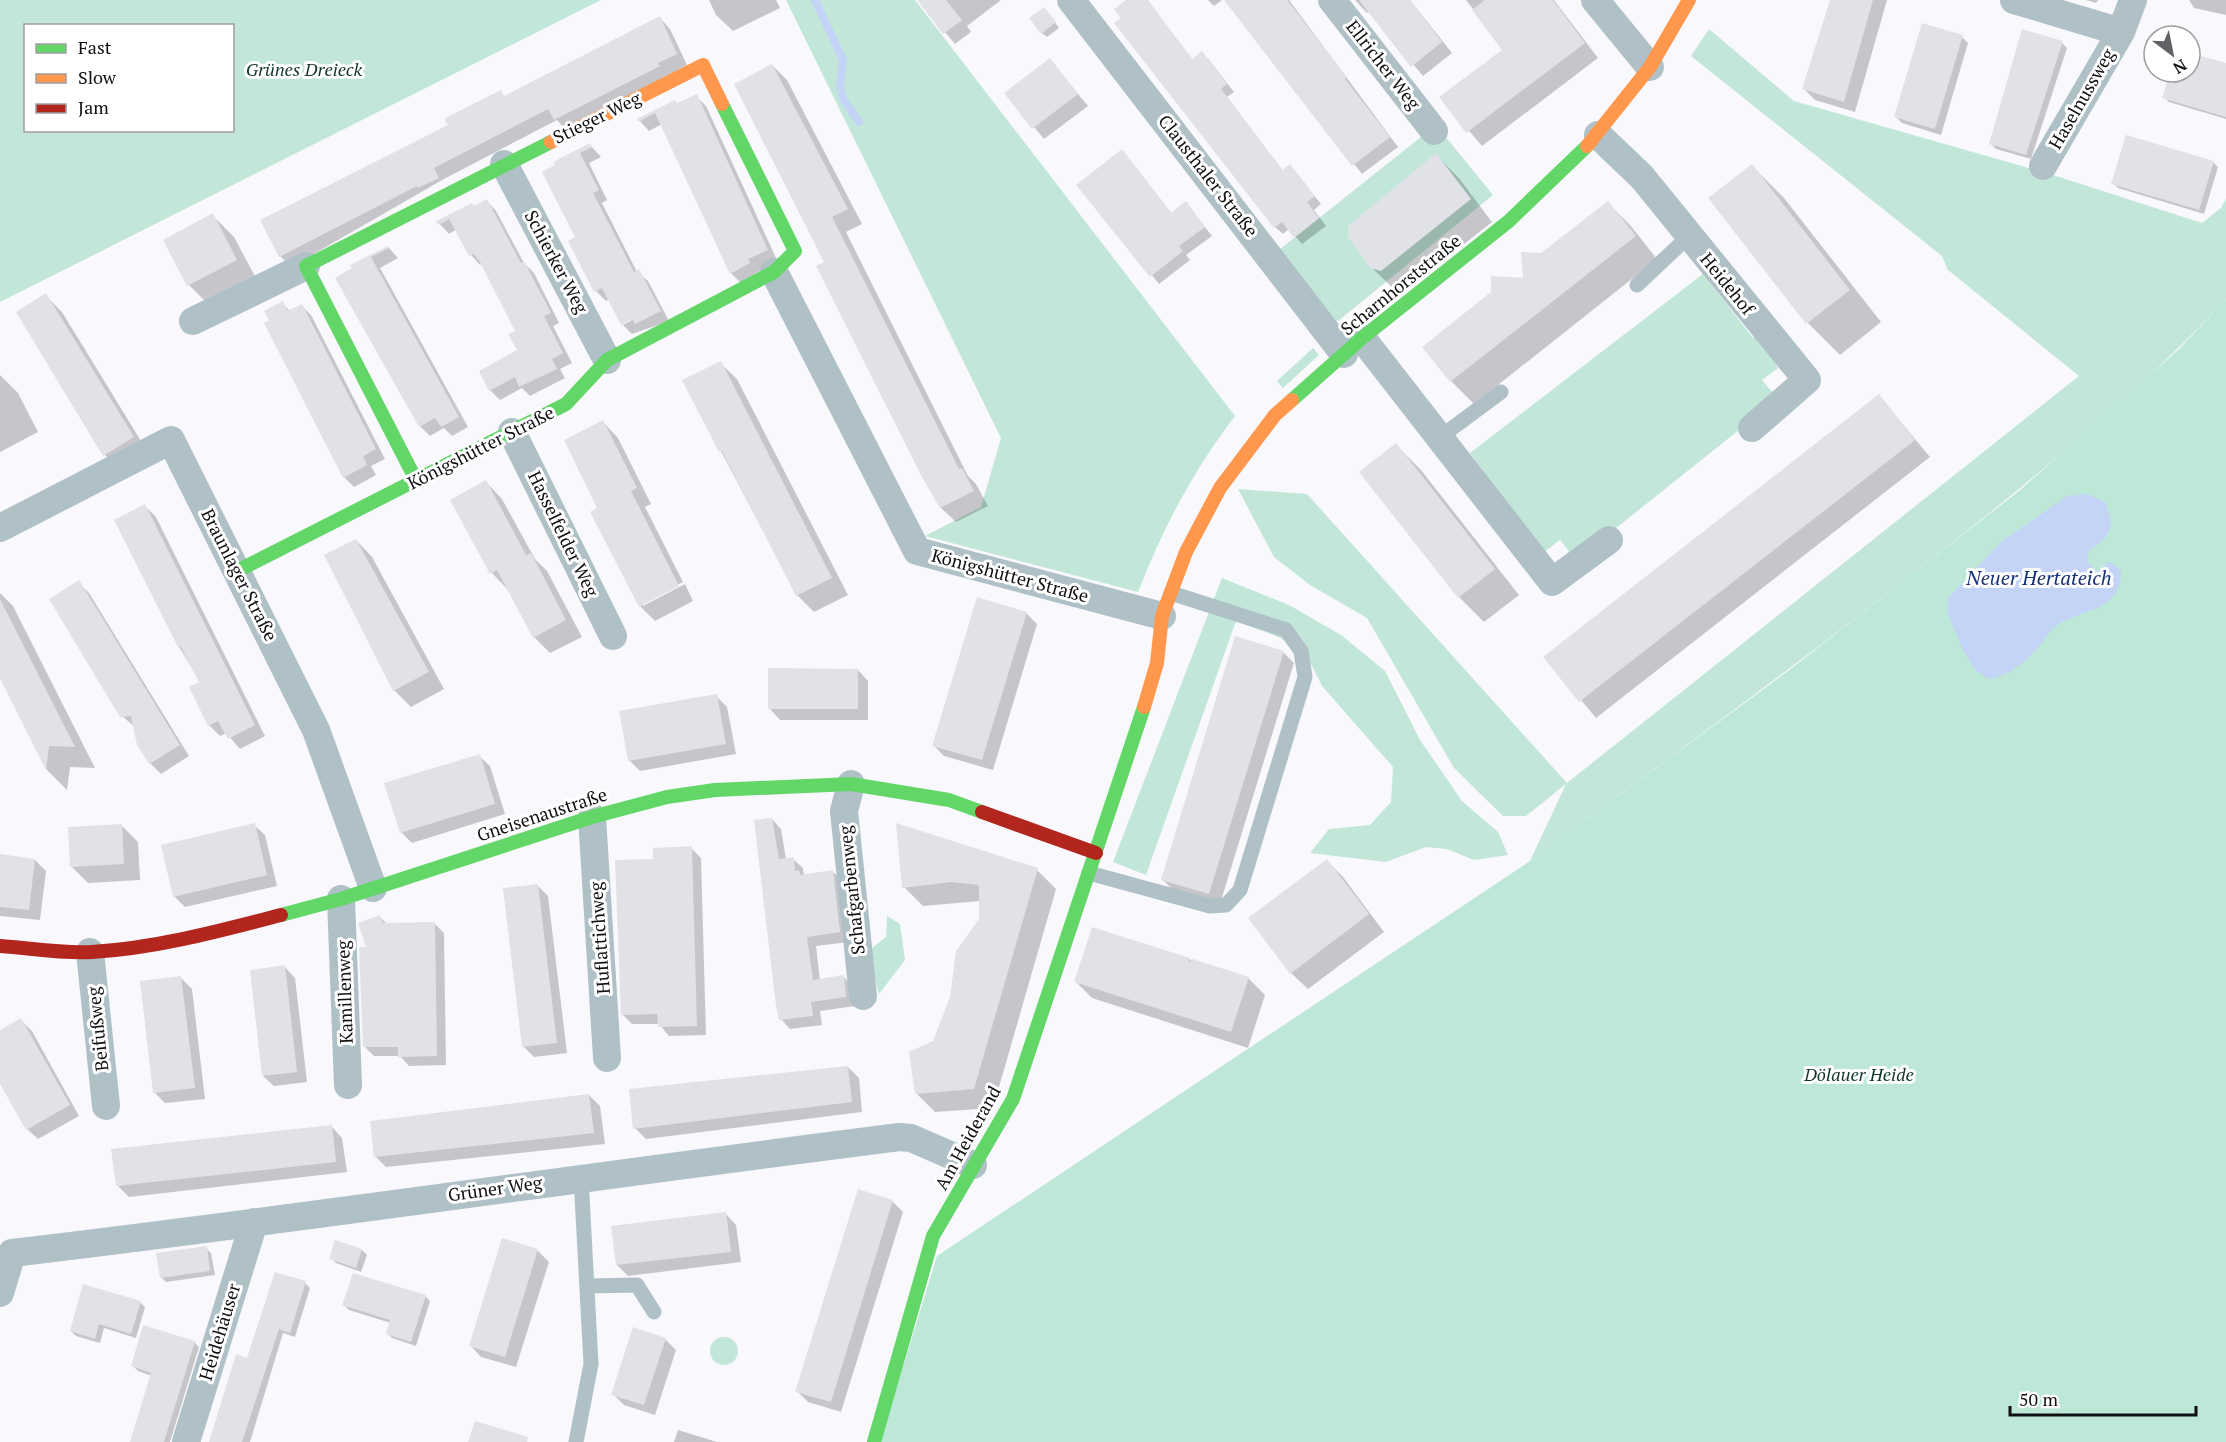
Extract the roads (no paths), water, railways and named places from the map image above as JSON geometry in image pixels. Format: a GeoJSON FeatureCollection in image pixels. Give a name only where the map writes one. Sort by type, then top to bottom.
{"type":"FeatureCollection","features":[{"type":"Feature","properties":{"kind":"street","name":"Clausthaler Straße"},"geometry":{"type":"LineString","coordinates":[[1071,0],[1353,346]]}},
{"type":"Feature","properties":{"kind":"street","name":"Ellricher Weg"},"geometry":{"type":"LineString","coordinates":[[1332,0],[1434,131]]}},
{"type":"Feature","properties":{"kind":"street"},"geometry":{"type":"LineString","coordinates":[[1595,0],[1650,67]]}},
{"type":"Feature","properties":{"kind":"street","name":"Scharnhorststraße"},"geometry":{"type":"LineString","coordinates":[[1096,853],[1157,663],[1167,604],[1186,552],[1220,488],[1275,415],[1353,346],[1509,221],[1598,135],[1650,67],[1689,0]]}},
{"type":"Feature","properties":{"kind":"street","name":"Haselnussweg"},"geometry":{"type":"LineString","coordinates":[[2014,0],[2121,32]]}},
{"type":"Feature","properties":{"kind":"street","name":"Haselnussweg"},"geometry":{"type":"LineString","coordinates":[[2043,166],[2121,32],[2133,0]]}},
{"type":"Feature","properties":{"kind":"street","name":"Stieger Weg"},"geometry":{"type":"LineString","coordinates":[[193,321],[703,66],[795,251]]}},
{"type":"Feature","properties":{"kind":"street","name":"Heidehof"},"geometry":{"type":"LineString","coordinates":[[1598,135],[1641,177],[1807,380],[1752,428]]}},
{"type":"Feature","properties":{"kind":"street","name":"Schierker Weg"},"geometry":{"type":"LineString","coordinates":[[504,164],[607,360]]}},
{"type":"Feature","properties":{"kind":"street","name":"Königshütter Straße"},"geometry":{"type":"LineString","coordinates":[[237,571],[566,404],[607,360],[774,272],[795,251]]}},
{"type":"Feature","properties":{"kind":"street"},"geometry":{"type":"LineString","coordinates":[[306,266],[416,480]]}},
{"type":"Feature","properties":{"kind":"street","name":"Königshütter Straße"},"geometry":{"type":"LineString","coordinates":[[774,272],[917,551],[1167,604]]}},
{"type":"Feature","properties":{"kind":"street"},"geometry":{"type":"LineString","coordinates":[[1353,346],[1439,438],[1552,582],[1609,540]]}},
{"type":"Feature","properties":{"kind":"street","name":"Hasselfelder Weg"},"geometry":{"type":"LineString","coordinates":[[512,432],[613,636]]}},
{"type":"Feature","properties":{"kind":"street","name":"Braunlager Straße"},"geometry":{"type":"LineString","coordinates":[[0,528],[171,440],[316,730],[373,888]]}},
{"type":"Feature","properties":{"kind":"street","name":"Gneisenaustraße"},"geometry":{"type":"LineString","coordinates":[[0,946],[90,952],[150,945],[207,934],[341,899],[592,817],[667,796],[715,790],[850,784],[949,800],[1096,853]]}},
{"type":"Feature","properties":{"kind":"street","name":"Schafgarbenweg"},"geometry":{"type":"LineString","coordinates":[[850,784],[844,811],[863,996]]}},
{"type":"Feature","properties":{"kind":"street","name":"Huflattichweg"},"geometry":{"type":"LineString","coordinates":[[592,817],[607,1058]]}},
{"type":"Feature","properties":{"kind":"street","name":"Am Heiderand"},"geometry":{"type":"LineString","coordinates":[[874,1442],[933,1236],[973,1165],[990,1142],[1013,1099],[1096,853]]}},
{"type":"Feature","properties":{"kind":"street","name":"Kamillenweg"},"geometry":{"type":"LineString","coordinates":[[341,899],[348,1085]]}},
{"type":"Feature","properties":{"kind":"street","name":"Beifußweg"},"geometry":{"type":"LineString","coordinates":[[90,952],[106,1106]]}},
{"type":"Feature","properties":{"kind":"street","name":"Grüner Weg"},"geometry":{"type":"LineString","coordinates":[[0,1293],[12,1253],[581,1177],[900,1137],[911,1138],[973,1165]]}},
{"type":"Feature","properties":{"kind":"street","name":"Heidehäuser"},"geometry":{"type":"LineString","coordinates":[[186,1442],[254,1222]]}},
{"type":"Feature","properties":{"kind":"lane"},"geometry":{"type":"LineString","coordinates":[[1637,285],[1689,236]]}},
{"type":"Feature","properties":{"kind":"lane"},"geometry":{"type":"LineString","coordinates":[[1439,438],[1501,392]]}},
{"type":"Feature","properties":{"kind":"lane"},"geometry":{"type":"LineString","coordinates":[[1089,873],[1210,906],[1226,905],[1240,890],[1305,677],[1301,651],[1286,630],[1167,604]]}},
{"type":"Feature","properties":{"kind":"lane"},"geometry":{"type":"LineString","coordinates":[[576,1442],[591,1364],[581,1177]]}},
{"type":"Feature","properties":{"kind":"lane"},"geometry":{"type":"LineString","coordinates":[[587,1286],[637,1285],[654,1312]]}},
{"type":"Feature","properties":{"kind":"water","name":"Neuer Hertateich"},"geometry":{"type":"Polygon","coordinates":[[[2087,494],[2105,502],[2111,525],[2107,535],[2089,551],[2087,561],[2096,571],[2101,570],[2108,561],[2121,570],[2119,584],[2114,594],[2098,608],[2065,620],[2056,626],[2024,661],[2004,675],[1989,679],[1975,670],[1962,648],[1947,612],[1948,598],[2001,542],[2067,496],[2087,494]]]}},
{"type":"Feature","properties":{"kind":"waterway"},"geometry":{"type":"LineString","coordinates":[[815,0],[843,60],[840,85],[843,99],[859,122]]}},
{"type":"Feature","properties":{"kind":"park label","name":"Grünes Dreieck"},"geometry":{"type":"Point","coordinates":[304,70]}},
{"type":"Feature","properties":{"kind":"park label","name":"Dölauer Heide"},"geometry":{"type":"Point","coordinates":[1859,1075]}}]}
